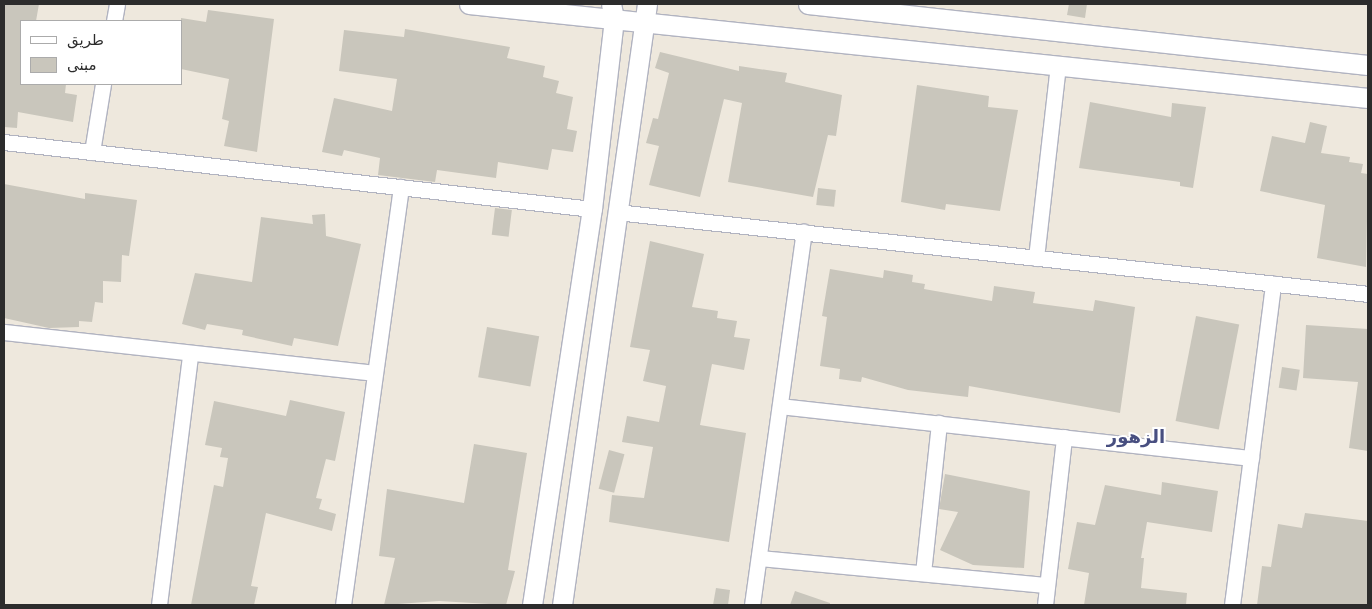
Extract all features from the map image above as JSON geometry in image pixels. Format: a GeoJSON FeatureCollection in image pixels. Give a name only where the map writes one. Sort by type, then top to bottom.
{"type":"FeatureCollection","features":[{"type":"Feature","properties":{"kind":"street"},"geometry":{"type":"LineString","coordinates":[[114,20],[117,4]]}},
{"type":"Feature","properties":{"kind":"street"},"geometry":{"type":"LineString","coordinates":[[469,4],[647,13],[1058,65],[1368,98]]}},
{"type":"Feature","properties":{"kind":"street"},"geometry":{"type":"LineString","coordinates":[[808,4],[1368,65]]}},
{"type":"Feature","properties":{"kind":"street"},"geometry":{"type":"LineString","coordinates":[[532,605],[592,209],[613,11]]}},
{"type":"Feature","properties":{"kind":"street"},"geometry":{"type":"LineString","coordinates":[[562,605],[616,212],[647,13]]}},
{"type":"Feature","properties":{"kind":"street"},"geometry":{"type":"LineString","coordinates":[[1036,258],[1058,65]]}},
{"type":"Feature","properties":{"kind":"street"},"geometry":{"type":"LineString","coordinates":[[92,152],[103,85]]}},
{"type":"Feature","properties":{"kind":"street"},"geometry":{"type":"LineString","coordinates":[[4,142],[592,209]]}},
{"type":"Feature","properties":{"kind":"street"},"geometry":{"type":"LineString","coordinates":[[343,605],[401,187]]}},
{"type":"Feature","properties":{"kind":"street"},"geometry":{"type":"LineString","coordinates":[[616,212],[1368,294]]}},
{"type":"Feature","properties":{"kind":"street"},"geometry":{"type":"LineString","coordinates":[[752,605],[804,232]]}},
{"type":"Feature","properties":{"kind":"street"},"geometry":{"type":"LineString","coordinates":[[1232,605],[1272,284]]}},
{"type":"Feature","properties":{"kind":"street"},"geometry":{"type":"LineString","coordinates":[[4,332],[190,356],[376,373]]}},
{"type":"Feature","properties":{"kind":"street"},"geometry":{"type":"LineString","coordinates":[[160,605],[190,356]]}},
{"type":"Feature","properties":{"kind":"street"},"geometry":{"type":"LineString","coordinates":[[780,406],[1251,458]]}},
{"type":"Feature","properties":{"kind":"street"},"geometry":{"type":"LineString","coordinates":[[923,573],[939,423]]}},
{"type":"Feature","properties":{"kind":"street"},"geometry":{"type":"LineString","coordinates":[[1045,605],[1064,438]]}},
{"type":"Feature","properties":{"kind":"street"},"geometry":{"type":"LineString","coordinates":[[759,558],[1046,585]]}},
{"type":"Feature","properties":{"kind":"building"},"geometry":{"type":"Polygon","coordinates":[[[4,4],[39,4],[36,20],[20,20],[20,85],[66,85],[65,93],[77,95],[73,122],[18,112],[17,128],[4,127],[4,4]]]}},
{"type":"Feature","properties":{"kind":"building"},"geometry":{"type":"Polygon","coordinates":[[[1069,4],[1087,4],[1085,18],[1067,15],[1069,4]]]}},
{"type":"Feature","properties":{"kind":"building"},"geometry":{"type":"Polygon","coordinates":[[[208,10],[274,19],[257,152],[224,146],[229,121],[222,119],[229,79],[182,69],[181,18],[206,22],[208,10]]]}},
{"type":"Feature","properties":{"kind":"building"},"geometry":{"type":"Polygon","coordinates":[[[405,29],[510,47],[507,58],[545,66],[543,77],[559,81],[556,93],[573,97],[567,129],[577,131],[573,152],[552,149],[548,170],[498,162],[496,178],[437,170],[435,182],[378,175],[380,158],[344,150],[342,156],[322,152],[334,98],[392,111],[397,79],[339,71],[344,30],[404,37],[405,29]]]}},
{"type":"Feature","properties":{"kind":"building"},"geometry":{"type":"Polygon","coordinates":[[[660,52],[739,71],[739,66],[787,73],[785,82],[842,95],[836,136],[828,135],[813,197],[728,182],[742,103],[724,99],[700,197],[649,185],[659,146],[646,143],[653,118],[658,119],[669,73],[655,68],[660,52]]]}},
{"type":"Feature","properties":{"kind":"building"},"geometry":{"type":"Polygon","coordinates":[[[917,85],[989,96],[988,107],[1018,110],[1000,211],[946,204],[945,210],[901,202],[917,85]]]}},
{"type":"Feature","properties":{"kind":"building"},"geometry":{"type":"Polygon","coordinates":[[[1090,102],[1171,117],[1172,103],[1206,107],[1193,188],[1180,186],[1180,182],[1079,168],[1090,102]]]}},
{"type":"Feature","properties":{"kind":"building"},"geometry":{"type":"Polygon","coordinates":[[[1310,122],[1327,126],[1321,153],[1350,157],[1349,162],[1363,164],[1361,173],[1368,174],[1366,267],[1317,258],[1325,205],[1260,191],[1272,136],[1305,143],[1310,122]]]}},
{"type":"Feature","properties":{"kind":"building"},"geometry":{"type":"Polygon","coordinates":[[[4,184],[85,199],[85,193],[137,200],[129,256],[122,255],[121,282],[103,281],[103,303],[95,302],[92,322],[79,321],[79,327],[49,328],[4,318],[4,184]]]}},
{"type":"Feature","properties":{"kind":"building"},"geometry":{"type":"Polygon","coordinates":[[[818,188],[836,190],[834,207],[816,205],[818,188]]]}},
{"type":"Feature","properties":{"kind":"building"},"geometry":{"type":"Polygon","coordinates":[[[495,208],[512,210],[509,237],[492,235],[495,208]]]}},
{"type":"Feature","properties":{"kind":"building"},"geometry":{"type":"Polygon","coordinates":[[[325,214],[326,236],[361,244],[338,346],[294,338],[292,346],[242,335],[243,330],[207,324],[205,330],[182,324],[195,273],[252,282],[261,217],[313,224],[312,215],[325,214]]]}},
{"type":"Feature","properties":{"kind":"building"},"geometry":{"type":"Polygon","coordinates":[[[650,241],[704,254],[692,307],[718,311],[717,318],[737,321],[734,337],[750,339],[744,370],[712,364],[700,425],[746,433],[729,542],[609,522],[612,495],[644,498],[653,447],[622,442],[627,416],[659,422],[666,386],[643,381],[650,350],[630,347],[650,241]]]}},
{"type":"Feature","properties":{"kind":"building"},"geometry":{"type":"Polygon","coordinates":[[[830,269],[883,278],[884,270],[913,275],[912,282],[925,284],[924,289],[992,301],[994,286],[1035,292],[1033,303],[1093,311],[1095,300],[1135,307],[1120,413],[969,386],[968,397],[908,390],[862,377],[861,382],[839,379],[840,369],[820,366],[827,317],[822,316],[830,269]]]}},
{"type":"Feature","properties":{"kind":"building"},"geometry":{"type":"Polygon","coordinates":[[[1196,316],[1239,324],[1219,429],[1176,421],[1196,316]]]}},
{"type":"Feature","properties":{"kind":"building"},"geometry":{"type":"Polygon","coordinates":[[[1306,325],[1368,329],[1368,451],[1349,448],[1358,382],[1303,378],[1306,325]]]}},
{"type":"Feature","properties":{"kind":"building"},"geometry":{"type":"Polygon","coordinates":[[[487,327],[539,336],[530,386],[478,377],[487,327]]]}},
{"type":"Feature","properties":{"kind":"building"},"geometry":{"type":"Polygon","coordinates":[[[1282,367],[1300,370],[1296,391],[1279,388],[1282,367]]]}},
{"type":"Feature","properties":{"kind":"building"},"geometry":{"type":"Polygon","coordinates":[[[290,400],[345,412],[335,461],[326,459],[316,498],[322,499],[319,509],[336,514],[332,531],[266,513],[251,586],[258,587],[254,605],[191,605],[214,485],[223,487],[228,458],[220,457],[222,448],[205,445],[214,401],[286,416],[290,400]]]}},
{"type":"Feature","properties":{"kind":"building"},"geometry":{"type":"Polygon","coordinates":[[[474,444],[527,453],[508,570],[515,571],[506,605],[439,601],[384,605],[395,558],[379,556],[387,489],[464,503],[474,444]]]}},
{"type":"Feature","properties":{"kind":"building"},"geometry":{"type":"Polygon","coordinates":[[[609,450],[624,454],[614,493],[599,489],[609,450]]]}},
{"type":"Feature","properties":{"kind":"building"},"geometry":{"type":"Polygon","coordinates":[[[945,474],[1030,491],[1024,568],[973,565],[940,550],[958,512],[939,509],[945,474]]]}},
{"type":"Feature","properties":{"kind":"building"},"geometry":{"type":"Polygon","coordinates":[[[1162,482],[1218,491],[1212,532],[1147,522],[1141,558],[1144,558],[1141,588],[1187,593],[1186,605],[1084,605],[1089,573],[1068,569],[1077,522],[1095,525],[1105,485],[1161,495],[1162,482]]]}},
{"type":"Feature","properties":{"kind":"building"},"geometry":{"type":"Polygon","coordinates":[[[1305,513],[1368,521],[1368,605],[1257,605],[1262,566],[1271,567],[1278,524],[1302,528],[1305,513]]]}},
{"type":"Feature","properties":{"kind":"building"},"geometry":{"type":"Polygon","coordinates":[[[716,588],[730,590],[728,605],[713,605],[716,588]]]}},
{"type":"Feature","properties":{"kind":"building"},"geometry":{"type":"Polygon","coordinates":[[[795,591],[830,603],[830,605],[790,605],[795,591]]]}},
{"type":"Feature","properties":{"kind":"district","name":"الزهور"},"geometry":{"type":"Point","coordinates":[1136,437]}}]}
